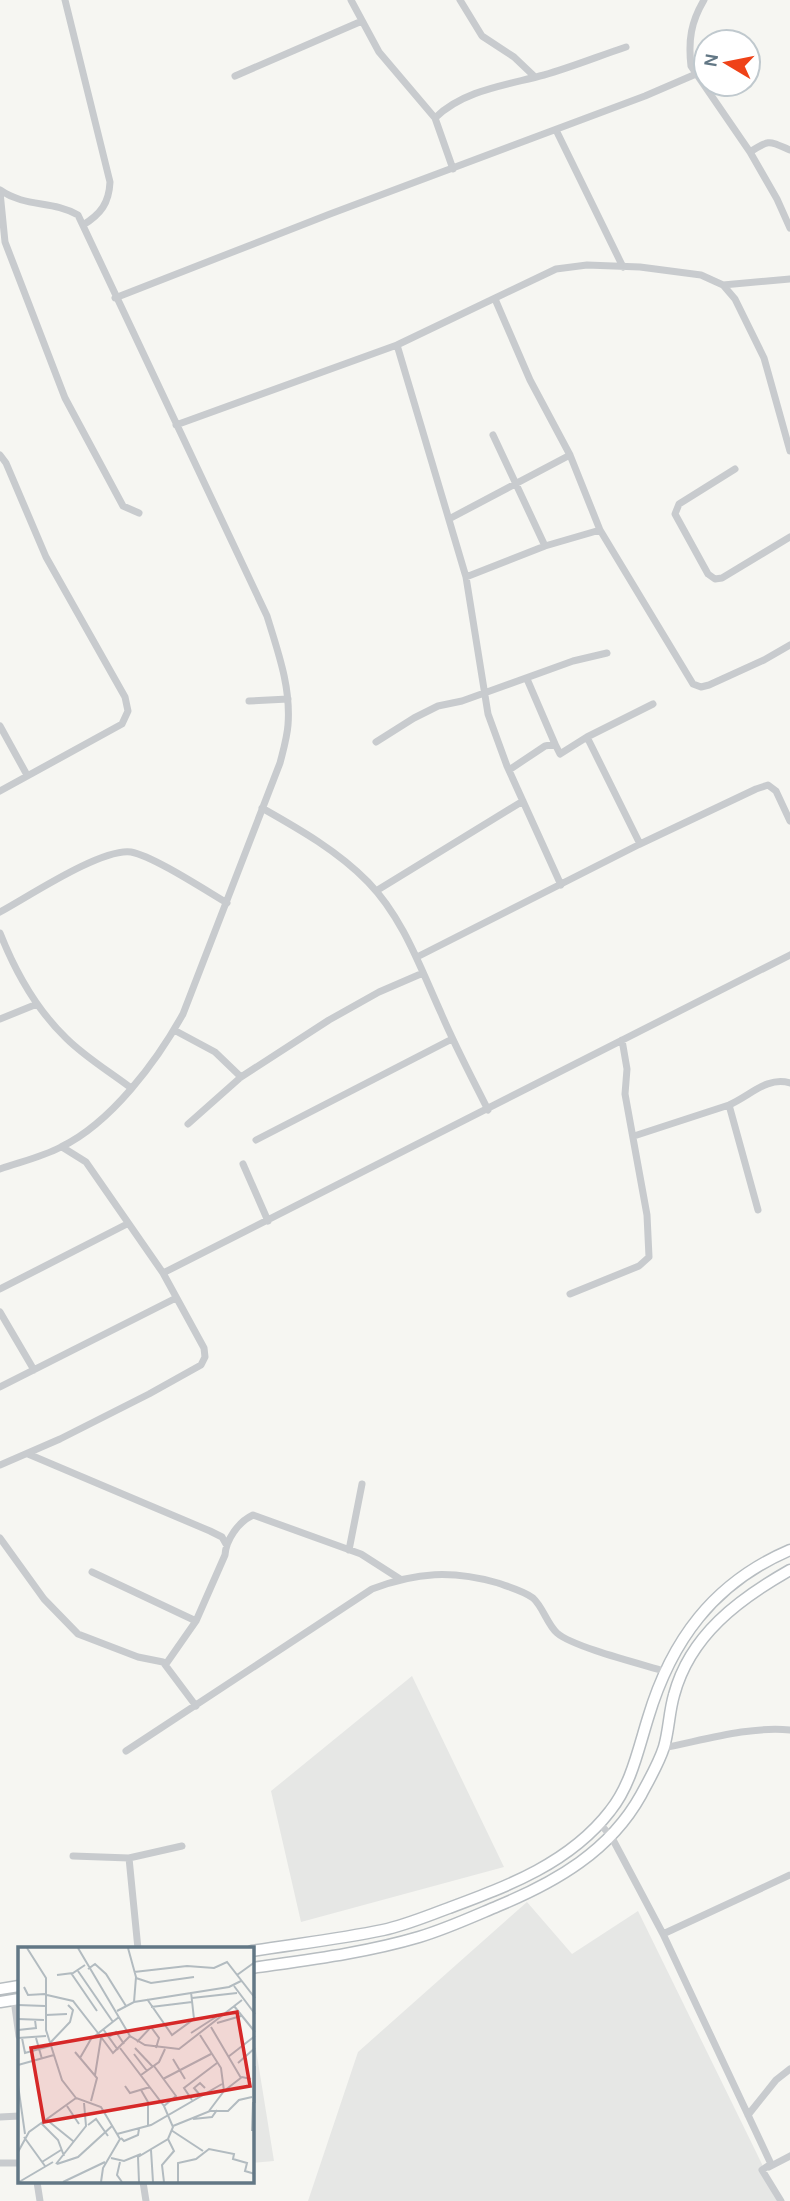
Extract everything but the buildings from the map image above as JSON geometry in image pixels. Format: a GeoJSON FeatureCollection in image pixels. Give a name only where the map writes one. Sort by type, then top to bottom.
{"type":"FeatureCollection","features":[{"type":"Feature","properties":{"kind":"main road"},"geometry":{"type":"LineString","coordinates":[[254,1951],[386,1929],[533,1874],[563,1857],[600,1824],[626,1786],[664,1671],[694,1622],[739,1579],[790,1550]]}},
{"type":"Feature","properties":{"kind":"main road"},"geometry":{"type":"LineString","coordinates":[[254,1968],[420,1937],[533,1892],[569,1871],[611,1836],[628,1817],[642,1793],[663,1748],[674,1695],[688,1660],[708,1632],[729,1610],[752,1592],[790,1570]]}},
{"type":"Feature","properties":{"kind":"main road"},"geometry":{"type":"LineString","coordinates":[[0,1989],[18,1986]]}},
{"type":"Feature","properties":{"kind":"main road"},"geometry":{"type":"LineString","coordinates":[[0,2002],[17,1999]]}},
{"type":"Feature","properties":{"kind":"street"},"geometry":{"type":"LineString","coordinates":[[65,0],[110,182],[109,197],[103,208],[83,225]]}},
{"type":"Feature","properties":{"kind":"street"},"geometry":{"type":"LineString","coordinates":[[351,0],[379,52],[435,118],[453,169]]}},
{"type":"Feature","properties":{"kind":"street"},"geometry":{"type":"LineString","coordinates":[[460,0],[482,36],[514,57],[535,77]]}},
{"type":"Feature","properties":{"kind":"street"},"geometry":{"type":"LineString","coordinates":[[692,68],[690,30],[704,0]]}},
{"type":"Feature","properties":{"kind":"street"},"geometry":{"type":"LineString","coordinates":[[235,76],[362,22]]}},
{"type":"Feature","properties":{"kind":"street"},"geometry":{"type":"LineString","coordinates":[[435,118],[456,101],[626,47]]}},
{"type":"Feature","properties":{"kind":"street"},"geometry":{"type":"LineString","coordinates":[[116,299],[692,76]]}},
{"type":"Feature","properties":{"kind":"street"},"geometry":{"type":"LineString","coordinates":[[714,98],[750,152],[790,228]]}},
{"type":"Feature","properties":{"kind":"street"},"geometry":{"type":"LineString","coordinates":[[556,130],[623,267]]}},
{"type":"Feature","properties":{"kind":"street"},"geometry":{"type":"LineString","coordinates":[[750,152],[765,142],[772,141],[790,150]]}},
{"type":"Feature","properties":{"kind":"street"},"geometry":{"type":"LineString","coordinates":[[0,191],[27,203],[64,207],[78,215],[267,616],[284,671],[288,699],[288,727],[280,763],[183,1014],[174,1030],[148,1069],[98,1121],[62,1147],[0,1169]]}},
{"type":"Feature","properties":{"kind":"street"},"geometry":{"type":"LineString","coordinates":[[0,191],[5,242],[65,398],[122,506],[139,513]]}},
{"type":"Feature","properties":{"kind":"street"},"geometry":{"type":"LineString","coordinates":[[176,425],[397,345],[556,269],[587,265],[671,270],[702,275],[723,285],[735,299],[764,358],[790,451]]}},
{"type":"Feature","properties":{"kind":"street"},"geometry":{"type":"LineString","coordinates":[[723,285],[790,279]]}},
{"type":"Feature","properties":{"kind":"street"},"geometry":{"type":"LineString","coordinates":[[495,299],[530,380],[570,455],[600,530],[693,684],[701,687],[709,685],[790,645]]}},
{"type":"Feature","properties":{"kind":"street"},"geometry":{"type":"LineString","coordinates":[[397,345],[466,577],[488,714],[509,771],[561,885]]}},
{"type":"Feature","properties":{"kind":"street"},"geometry":{"type":"LineString","coordinates":[[493,435],[545,546]]}},
{"type":"Feature","properties":{"kind":"street"},"geometry":{"type":"LineString","coordinates":[[0,455],[6,463],[46,557],[125,697],[128,711],[122,724],[0,791]]}},
{"type":"Feature","properties":{"kind":"street"},"geometry":{"type":"LineString","coordinates":[[449,519],[570,455]]}},
{"type":"Feature","properties":{"kind":"street"},"geometry":{"type":"LineString","coordinates":[[735,469],[679,504],[676,509],[675,514],[708,574],[715,579],[722,578],[790,537]]}},
{"type":"Feature","properties":{"kind":"street"},"geometry":{"type":"LineString","coordinates":[[466,577],[545,546],[600,530]]}},
{"type":"Feature","properties":{"kind":"street"},"geometry":{"type":"LineString","coordinates":[[376,742],[438,706],[607,653]]}},
{"type":"Feature","properties":{"kind":"street"},"geometry":{"type":"LineString","coordinates":[[527,679],[560,754],[587,737],[653,704]]}},
{"type":"Feature","properties":{"kind":"street"},"geometry":{"type":"LineString","coordinates":[[249,701],[288,699]]}},
{"type":"Feature","properties":{"kind":"street"},"geometry":{"type":"LineString","coordinates":[[0,726],[27,775]]}},
{"type":"Feature","properties":{"kind":"street"},"geometry":{"type":"LineString","coordinates":[[587,737],[640,844]]}},
{"type":"Feature","properties":{"kind":"street"},"geometry":{"type":"LineString","coordinates":[[509,771],[545,746],[555,744]]}},
{"type":"Feature","properties":{"kind":"street"},"geometry":{"type":"LineString","coordinates":[[417,957],[640,844],[768,785],[776,791],[790,821]]}},
{"type":"Feature","properties":{"kind":"street"},"geometry":{"type":"LineString","coordinates":[[376,891],[523,801]]}},
{"type":"Feature","properties":{"kind":"street"},"geometry":{"type":"LineString","coordinates":[[262,808],[298,828],[347,862],[376,891],[393,914],[417,957],[452,1039],[488,1110]]}},
{"type":"Feature","properties":{"kind":"street"},"geometry":{"type":"LineString","coordinates":[[0,912],[108,854],[131,852],[226,902]]}},
{"type":"Feature","properties":{"kind":"street"},"geometry":{"type":"LineString","coordinates":[[0,933],[37,1004],[68,1041],[131,1088]]}},
{"type":"Feature","properties":{"kind":"street"},"geometry":{"type":"LineString","coordinates":[[163,1273],[790,955]]}},
{"type":"Feature","properties":{"kind":"street"},"geometry":{"type":"LineString","coordinates":[[188,1124],[241,1077],[329,1020],[379,992],[423,972]]}},
{"type":"Feature","properties":{"kind":"street"},"geometry":{"type":"LineString","coordinates":[[0,1019],[37,1004]]}},
{"type":"Feature","properties":{"kind":"street"},"geometry":{"type":"LineString","coordinates":[[174,1030],[215,1052],[241,1077]]}},
{"type":"Feature","properties":{"kind":"street"},"geometry":{"type":"LineString","coordinates":[[256,1140],[452,1039]]}},
{"type":"Feature","properties":{"kind":"street"},"geometry":{"type":"LineString","coordinates":[[570,1294],[639,1266],[649,1257],[647,1215],[625,1094],[627,1069],[622,1040]]}},
{"type":"Feature","properties":{"kind":"street"},"geometry":{"type":"LineString","coordinates":[[634,1136],[729,1104],[769,1082],[780,1080],[790,1083]]}},
{"type":"Feature","properties":{"kind":"street"},"geometry":{"type":"LineString","coordinates":[[729,1104],[758,1210]]}},
{"type":"Feature","properties":{"kind":"street"},"geometry":{"type":"LineString","coordinates":[[0,1465],[28,1454],[149,1394],[201,1365],[205,1357],[204,1348],[163,1273],[86,1162],[62,1147]]}},
{"type":"Feature","properties":{"kind":"street"},"geometry":{"type":"LineString","coordinates":[[243,1164],[268,1221]]}},
{"type":"Feature","properties":{"kind":"street"},"geometry":{"type":"LineString","coordinates":[[0,1289],[127,1224]]}},
{"type":"Feature","properties":{"kind":"street"},"geometry":{"type":"LineString","coordinates":[[0,1387],[176,1298]]}},
{"type":"Feature","properties":{"kind":"street"},"geometry":{"type":"LineString","coordinates":[[0,1312],[34,1370]]}},
{"type":"Feature","properties":{"kind":"street"},"geometry":{"type":"LineString","coordinates":[[28,1454],[210,1531],[222,1537],[226,1544]]}},
{"type":"Feature","properties":{"kind":"street"},"geometry":{"type":"LineString","coordinates":[[349,1550],[362,1484]]}},
{"type":"Feature","properties":{"kind":"street"},"geometry":{"type":"LineString","coordinates":[[166,1664],[196,1621],[225,1555],[226,1544],[245,1518],[253,1515],[361,1555],[400,1579]]}},
{"type":"Feature","properties":{"kind":"street"},"geometry":{"type":"LineString","coordinates":[[0,1538],[44,1599],[78,1634],[138,1657],[166,1664],[196,1706]]}},
{"type":"Feature","properties":{"kind":"street"},"geometry":{"type":"LineString","coordinates":[[92,1572],[196,1621]]}},
{"type":"Feature","properties":{"kind":"street"},"geometry":{"type":"LineString","coordinates":[[126,1751],[372,1589],[400,1579],[433,1573],[477,1577],[512,1587],[534,1598],[558,1634],[585,1646],[664,1671]]}},
{"type":"Feature","properties":{"kind":"street"},"geometry":{"type":"LineString","coordinates":[[663,1748],[741,1733],[790,1730]]}},
{"type":"Feature","properties":{"kind":"street"},"geometry":{"type":"LineString","coordinates":[[600,1824],[611,1836],[663,1934],[771,2164],[762,2170]]}},
{"type":"Feature","properties":{"kind":"street"},"geometry":{"type":"LineString","coordinates":[[73,1856],[129,1858],[182,1846]]}},
{"type":"Feature","properties":{"kind":"street"},"geometry":{"type":"LineString","coordinates":[[129,1858],[138,1947]]}},
{"type":"Feature","properties":{"kind":"street"},"geometry":{"type":"LineString","coordinates":[[663,1934],[790,1875]]}},
{"type":"Feature","properties":{"kind":"street"},"geometry":{"type":"LineString","coordinates":[[17,1999],[18,2018]]}},
{"type":"Feature","properties":{"kind":"street"},"geometry":{"type":"LineString","coordinates":[[748,2115],[776,2081],[790,2069]]}},
{"type":"Feature","properties":{"kind":"street"},"geometry":{"type":"LineString","coordinates":[[0,2117],[18,2116]]}},
{"type":"Feature","properties":{"kind":"street"},"geometry":{"type":"LineString","coordinates":[[762,2170],[790,2156]]}},
{"type":"Feature","properties":{"kind":"street"},"geometry":{"type":"LineString","coordinates":[[0,2163],[18,2163]]}},
{"type":"Feature","properties":{"kind":"street"},"geometry":{"type":"LineString","coordinates":[[762,2170],[781,2201]]}},
{"type":"Feature","properties":{"kind":"shaded area"},"geometry":{"type":"Polygon","coordinates":[[[412,1676],[504,1867],[301,1922],[271,1791],[412,1676]]]}},
{"type":"Feature","properties":{"kind":"shaded area"},"geometry":{"type":"Polygon","coordinates":[[[527,1902],[572,1954],[638,1911],[780,2201],[308,2201],[358,2052],[527,1902]]]}},
{"type":"Feature","properties":{"kind":"shaded area"},"geometry":{"type":"Polygon","coordinates":[[[254,2037],[274,2161],[254,2163],[254,2037]]]}}]}
